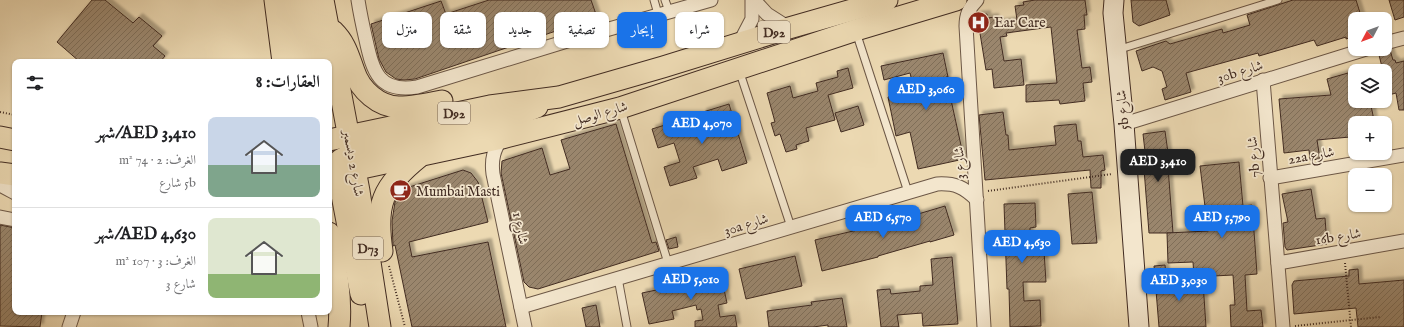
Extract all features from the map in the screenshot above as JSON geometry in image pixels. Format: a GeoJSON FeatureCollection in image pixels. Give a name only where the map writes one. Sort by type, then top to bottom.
{"type":"FeatureCollection","features":[{"type":"Feature","properties":{"kind":"main road"},"geometry":{"type":"LineString","coordinates":[[275,0],[283,59]]}},
{"type":"Feature","properties":{"kind":"main road"},"geometry":{"type":"LineString","coordinates":[[289,0],[299,59]]}},
{"type":"Feature","properties":{"kind":"main road"},"geometry":{"type":"LineString","coordinates":[[304,0],[315,59]]}},
{"type":"Feature","properties":{"kind":"main road","name":"شارع 2 ديسمبر"},"geometry":{"type":"LineString","coordinates":[[323,0],[328,26],[331,59]]}},
{"type":"Feature","properties":{"kind":"main road","name":"شارع الوصل"},"geometry":{"type":"LineString","coordinates":[[340,155],[490,106],[559,97],[663,67],[740,42],[887,0]]}},
{"type":"Feature","properties":{"kind":"main road","name":"شارع الوصل"},"geometry":{"type":"LineString","coordinates":[[340,155],[421,156],[502,138],[620,108],[856,30],[956,0]]}},
{"type":"Feature","properties":{"kind":"main road"},"geometry":{"type":"LineString","coordinates":[[328,26],[346,48],[360,85],[370,95],[383,103],[398,107],[413,106],[478,95],[508,92],[539,93],[559,97]]}},
{"type":"Feature","properties":{"kind":"main road","name":"شارع 2 ديسمبر"},"geometry":{"type":"LineString","coordinates":[[332,69],[340,155],[380,327]]}},
{"type":"Feature","properties":{"kind":"main road"},"geometry":{"type":"LineString","coordinates":[[0,137],[12,139]]}},
{"type":"Feature","properties":{"kind":"main road"},"geometry":{"type":"LineString","coordinates":[[340,155],[361,296],[372,327]]}},
{"type":"Feature","properties":{"kind":"main road"},"geometry":{"type":"LineString","coordinates":[[390,327],[390,308],[380,236],[380,212],[383,200],[393,181],[406,167],[421,156]]}},
{"type":"Feature","properties":{"kind":"main road"},"geometry":{"type":"LineString","coordinates":[[0,173],[12,175]]}},
{"type":"Feature","properties":{"kind":"main road","name":"D73"},"geometry":{"type":"LineString","coordinates":[[332,249],[338,280],[340,304],[339,327]]}},
{"type":"Feature","properties":{"kind":"main road"},"geometry":{"type":"LineString","coordinates":[[330,315],[335,327]]}},
{"type":"Feature","properties":{"kind":"street"},"geometry":{"type":"LineString","coordinates":[[358,0],[370,61],[374,71],[380,79],[391,86],[404,89],[417,87],[567,41],[664,8],[707,1]]}},
{"type":"Feature","properties":{"kind":"street"},"geometry":{"type":"LineString","coordinates":[[753,0],[767,14],[789,28]]}},
{"type":"Feature","properties":{"kind":"street"},"geometry":{"type":"LineString","coordinates":[[740,42],[752,19],[753,0]]}},
{"type":"Feature","properties":{"kind":"street","name":"شارع 3"},"geometry":{"type":"LineString","coordinates":[[977,0],[970,8],[966,20],[984,327]]}},
{"type":"Feature","properties":{"kind":"street","name":"5b شارع"},"geometry":{"type":"LineString","coordinates":[[1112,4],[1124,124],[1139,327]]}},
{"type":"Feature","properties":{"kind":"street"},"geometry":{"type":"LineString","coordinates":[[1392,41],[1404,38]]}},
{"type":"Feature","properties":{"kind":"street","name":"30b شارع"},"geometry":{"type":"LineString","coordinates":[[1124,124],[1348,54]]}},
{"type":"Feature","properties":{"kind":"street","name":"7b شارع"},"geometry":{"type":"LineString","coordinates":[[1263,80],[1278,263],[1287,327]]}},
{"type":"Feature","properties":{"kind":"street","name":"شارع 1"},"geometry":{"type":"LineString","coordinates":[[502,138],[496,146],[493,155],[492,174],[525,327]]}},
{"type":"Feature","properties":{"kind":"street","name":"22a شارع"},"geometry":{"type":"LineString","coordinates":[[1270,178],[1404,155]]}},
{"type":"Feature","properties":{"kind":"street","name":"30a شارع"},"geometry":{"type":"LineString","coordinates":[[521,307],[937,184],[945,183],[961,187],[977,196]]}},
{"type":"Feature","properties":{"kind":"street"},"geometry":{"type":"LineString","coordinates":[[0,185],[12,191]]}},
{"type":"Feature","properties":{"kind":"street"},"geometry":{"type":"LineString","coordinates":[[0,217],[12,219]]}},
{"type":"Feature","properties":{"kind":"street","name":"16b شارع"},"geometry":{"type":"LineString","coordinates":[[1278,263],[1404,242]]}},
{"type":"Feature","properties":{"kind":"street"},"geometry":{"type":"LineString","coordinates":[[69,327],[73,315]]}},
{"type":"Feature","properties":{"kind":"street"},"geometry":{"type":"LineString","coordinates":[[309,315],[311,327]]}},
{"type":"Feature","properties":{"kind":"lane"},"geometry":{"type":"LineString","coordinates":[[654,0],[664,8]]}},
{"type":"Feature","properties":{"kind":"lane"},"geometry":{"type":"LineString","coordinates":[[1117,50],[1278,0]]}},
{"type":"Feature","properties":{"kind":"lane"},"geometry":{"type":"LineString","coordinates":[[856,30],[908,192]]}},
{"type":"Feature","properties":{"kind":"lane"},"geometry":{"type":"LineString","coordinates":[[738,68],[791,227]]}},
{"type":"Feature","properties":{"kind":"lane"},"geometry":{"type":"LineString","coordinates":[[620,108],[668,263]]}},
{"type":"Feature","properties":{"kind":"lane"},"geometry":{"type":"LineString","coordinates":[[618,278],[627,327]]}},
{"type":"Feature","properties":{"kind":"path"},"geometry":{"type":"LineString","coordinates":[[0,112],[12,114]]}},
{"type":"Feature","properties":{"kind":"path"},"geometry":{"type":"LineString","coordinates":[[977,196],[1127,172]]}},
{"type":"Feature","properties":{"kind":"path"},"geometry":{"type":"LineString","coordinates":[[1344,252],[1351,327]]}},
{"type":"Feature","properties":{"kind":"path"},"geometry":{"type":"LineString","coordinates":[[1287,327],[1380,317]]}},
{"type":"Feature","properties":{"kind":"building"},"geometry":{"type":"Polygon","coordinates":[[[92,0],[105,0],[133,23],[139,17],[162,36],[153,46],[165,56],[162,59],[77,59],[57,42],[92,0]]]}},
{"type":"Feature","properties":{"kind":"building"},"geometry":{"type":"Polygon","coordinates":[[[489,0],[591,0],[595,12],[554,12],[554,32],[546,34],[546,12],[494,12],[494,48],[506,48],[415,79],[396,79],[386,72],[379,59],[371,24],[382,20],[382,48],[432,48],[432,12],[408,12],[441,1],[445,12],[440,12],[440,48],[486,48],[486,12],[452,12],[489,0]]]}},
{"type":"Feature","properties":{"kind":"building"},"geometry":{"type":"Polygon","coordinates":[[[1035,0],[1085,0],[1087,15],[1084,15],[1085,29],[1077,30],[1082,68],[1090,67],[1092,82],[1083,83],[1085,101],[1060,104],[1059,100],[1026,102],[1026,85],[1057,83],[1051,27],[1006,33],[1007,36],[1000,37],[1004,61],[1021,59],[1024,85],[994,88],[992,69],[986,70],[977,15],[987,14],[987,18],[995,17],[996,23],[1017,20],[1015,6],[1024,5],[1023,2],[1035,0]]]}},
{"type":"Feature","properties":{"kind":"building"},"geometry":{"type":"Polygon","coordinates":[[[1131,0],[1166,0],[1170,15],[1139,26],[1133,22],[1131,0]]]}},
{"type":"Feature","properties":{"kind":"building"},"geometry":{"type":"Polygon","coordinates":[[[1293,0],[1356,0],[1360,12],[1348,12],[1348,38],[1346,39],[1346,37],[1317,46],[1314,40],[1259,56],[1258,53],[1186,73],[1191,92],[1165,100],[1162,89],[1167,87],[1162,71],[1153,67],[1142,71],[1136,51],[1166,41],[1170,44],[1222,29],[1223,33],[1250,25],[1247,15],[1293,0]]]}},
{"type":"Feature","properties":{"kind":"building"},"geometry":{"type":"Polygon","coordinates":[[[1389,0],[1404,0],[1404,17],[1395,20],[1389,0]]]}},
{"type":"Feature","properties":{"kind":"building"},"geometry":{"type":"Polygon","coordinates":[[[943,53],[948,77],[946,77],[964,159],[918,169],[910,132],[896,136],[888,97],[914,89],[910,73],[884,80],[881,66],[943,53]]]}},
{"type":"Feature","properties":{"kind":"building"},"geometry":{"type":"Polygon","coordinates":[[[1379,56],[1392,56],[1396,63],[1404,61],[1404,110],[1399,110],[1396,93],[1392,94],[1392,64],[1381,64],[1379,56]]]}},
{"type":"Feature","properties":{"kind":"building"},"geometry":{"type":"Polygon","coordinates":[[[848,68],[853,88],[828,95],[835,120],[806,128],[809,141],[796,145],[797,149],[786,152],[780,134],[775,136],[771,123],[775,122],[767,93],[790,86],[793,98],[818,91],[816,83],[838,77],[837,71],[848,68]]]}},
{"type":"Feature","properties":{"kind":"building"},"geometry":{"type":"Polygon","coordinates":[[[1348,73],[1348,108],[1371,108],[1373,116],[1348,116],[1348,137],[1317,140],[1320,159],[1310,160],[1309,150],[1284,153],[1279,99],[1331,95],[1327,79],[1348,73]]]}},
{"type":"Feature","properties":{"kind":"building"},"geometry":{"type":"Polygon","coordinates":[[[729,104],[747,163],[722,171],[718,159],[693,167],[697,178],[670,186],[664,167],[680,162],[674,143],[658,148],[652,129],[678,121],[682,134],[707,126],[703,112],[729,104]]]}},
{"type":"Feature","properties":{"kind":"building"},"geometry":{"type":"Polygon","coordinates":[[[858,106],[864,125],[841,132],[835,113],[858,106]]]}},
{"type":"Feature","properties":{"kind":"building"},"geometry":{"type":"Polygon","coordinates":[[[1003,112],[1006,135],[1008,135],[1009,150],[1056,145],[1054,126],[1076,124],[1078,141],[1081,141],[1083,157],[1103,155],[1105,170],[1101,171],[1101,188],[1091,188],[1090,170],[985,180],[979,115],[1003,112]]]}},
{"type":"Feature","properties":{"kind":"building"},"geometry":{"type":"Polygon","coordinates":[[[616,124],[652,243],[656,242],[659,251],[538,289],[529,287],[524,282],[501,173],[502,161],[542,148],[550,175],[570,169],[561,140],[616,124]]]}},
{"type":"Feature","properties":{"kind":"building"},"geometry":{"type":"Polygon","coordinates":[[[1165,131],[1170,167],[1168,167],[1173,233],[1149,233],[1144,169],[1147,169],[1143,134],[1165,131]]]}},
{"type":"Feature","properties":{"kind":"building"},"geometry":{"type":"Polygon","coordinates":[[[1239,162],[1243,206],[1252,205],[1257,274],[1245,275],[1247,311],[1261,310],[1263,327],[1231,327],[1230,305],[1235,305],[1233,275],[1194,277],[1193,262],[1168,263],[1167,233],[1208,231],[1200,166],[1239,162]]]}},
{"type":"Feature","properties":{"kind":"building"},"geometry":{"type":"Polygon","coordinates":[[[463,170],[471,173],[478,182],[488,222],[409,242],[412,257],[488,242],[506,327],[412,327],[395,245],[393,246],[392,221],[395,202],[403,189],[463,170]]]}},
{"type":"Feature","properties":{"kind":"building"},"geometry":{"type":"Polygon","coordinates":[[[1311,189],[1316,219],[1325,218],[1327,244],[1287,250],[1285,247],[1283,223],[1288,222],[1282,194],[1311,189]]]}},
{"type":"Feature","properties":{"kind":"building"},"geometry":{"type":"Polygon","coordinates":[[[1092,192],[1097,243],[1072,244],[1068,194],[1092,192]]]}},
{"type":"Feature","properties":{"kind":"building"},"geometry":{"type":"Polygon","coordinates":[[[1035,203],[1036,227],[1030,228],[1030,251],[1044,251],[1046,282],[1023,282],[1024,301],[1040,300],[1041,326],[1010,327],[1004,204],[1035,203]]]}},
{"type":"Feature","properties":{"kind":"building"},"geometry":{"type":"Polygon","coordinates":[[[945,206],[954,235],[878,257],[822,271],[815,240],[871,228],[945,206]]]}},
{"type":"Feature","properties":{"kind":"building"},"geometry":{"type":"Polygon","coordinates":[[[0,225],[12,227],[12,315],[42,315],[40,327],[0,326],[0,225]]]}},
{"type":"Feature","properties":{"kind":"building"},"geometry":{"type":"Polygon","coordinates":[[[676,237],[678,247],[669,249],[666,240],[676,237]]]}},
{"type":"Feature","properties":{"kind":"building"},"geometry":{"type":"Polygon","coordinates":[[[795,256],[802,286],[746,299],[739,269],[795,256]]]}},
{"type":"Feature","properties":{"kind":"building"},"geometry":{"type":"Polygon","coordinates":[[[952,257],[958,324],[923,326],[922,313],[897,315],[899,327],[881,327],[877,290],[890,289],[891,294],[920,291],[920,286],[933,285],[931,259],[952,257]]]}},
{"type":"Feature","properties":{"kind":"building"},"geometry":{"type":"Polygon","coordinates":[[[1165,265],[1167,285],[1203,282],[1206,327],[1159,327],[1154,266],[1165,265]]]}},
{"type":"Feature","properties":{"kind":"building"},"geometry":{"type":"Polygon","coordinates":[[[1358,269],[1359,284],[1404,280],[1404,327],[1358,327],[1356,308],[1294,314],[1292,285],[1294,281],[1349,276],[1349,270],[1358,269]]]}},
{"type":"Feature","properties":{"kind":"building"},"geometry":{"type":"Polygon","coordinates":[[[720,271],[727,303],[718,305],[720,317],[735,315],[737,327],[695,327],[695,321],[703,320],[701,309],[697,310],[696,305],[672,311],[674,319],[649,324],[642,293],[685,284],[684,278],[720,271]]]}},
{"type":"Feature","properties":{"kind":"building"},"geometry":{"type":"Polygon","coordinates":[[[842,298],[847,327],[828,327],[828,325],[813,327],[769,327],[767,311],[812,305],[811,302],[842,298]]]}},
{"type":"Feature","properties":{"kind":"building"},"geometry":{"type":"Polygon","coordinates":[[[596,305],[600,327],[586,327],[582,308],[596,305]]]}},
{"type":"Feature","properties":{"kind":"place","name":"Ear Care"},"geometry":{"type":"Point","coordinates":[979,22]}},
{"type":"Feature","properties":{"kind":"place","name":"Mumbai Masti"},"geometry":{"type":"Point","coordinates":[400,191]}}]}
